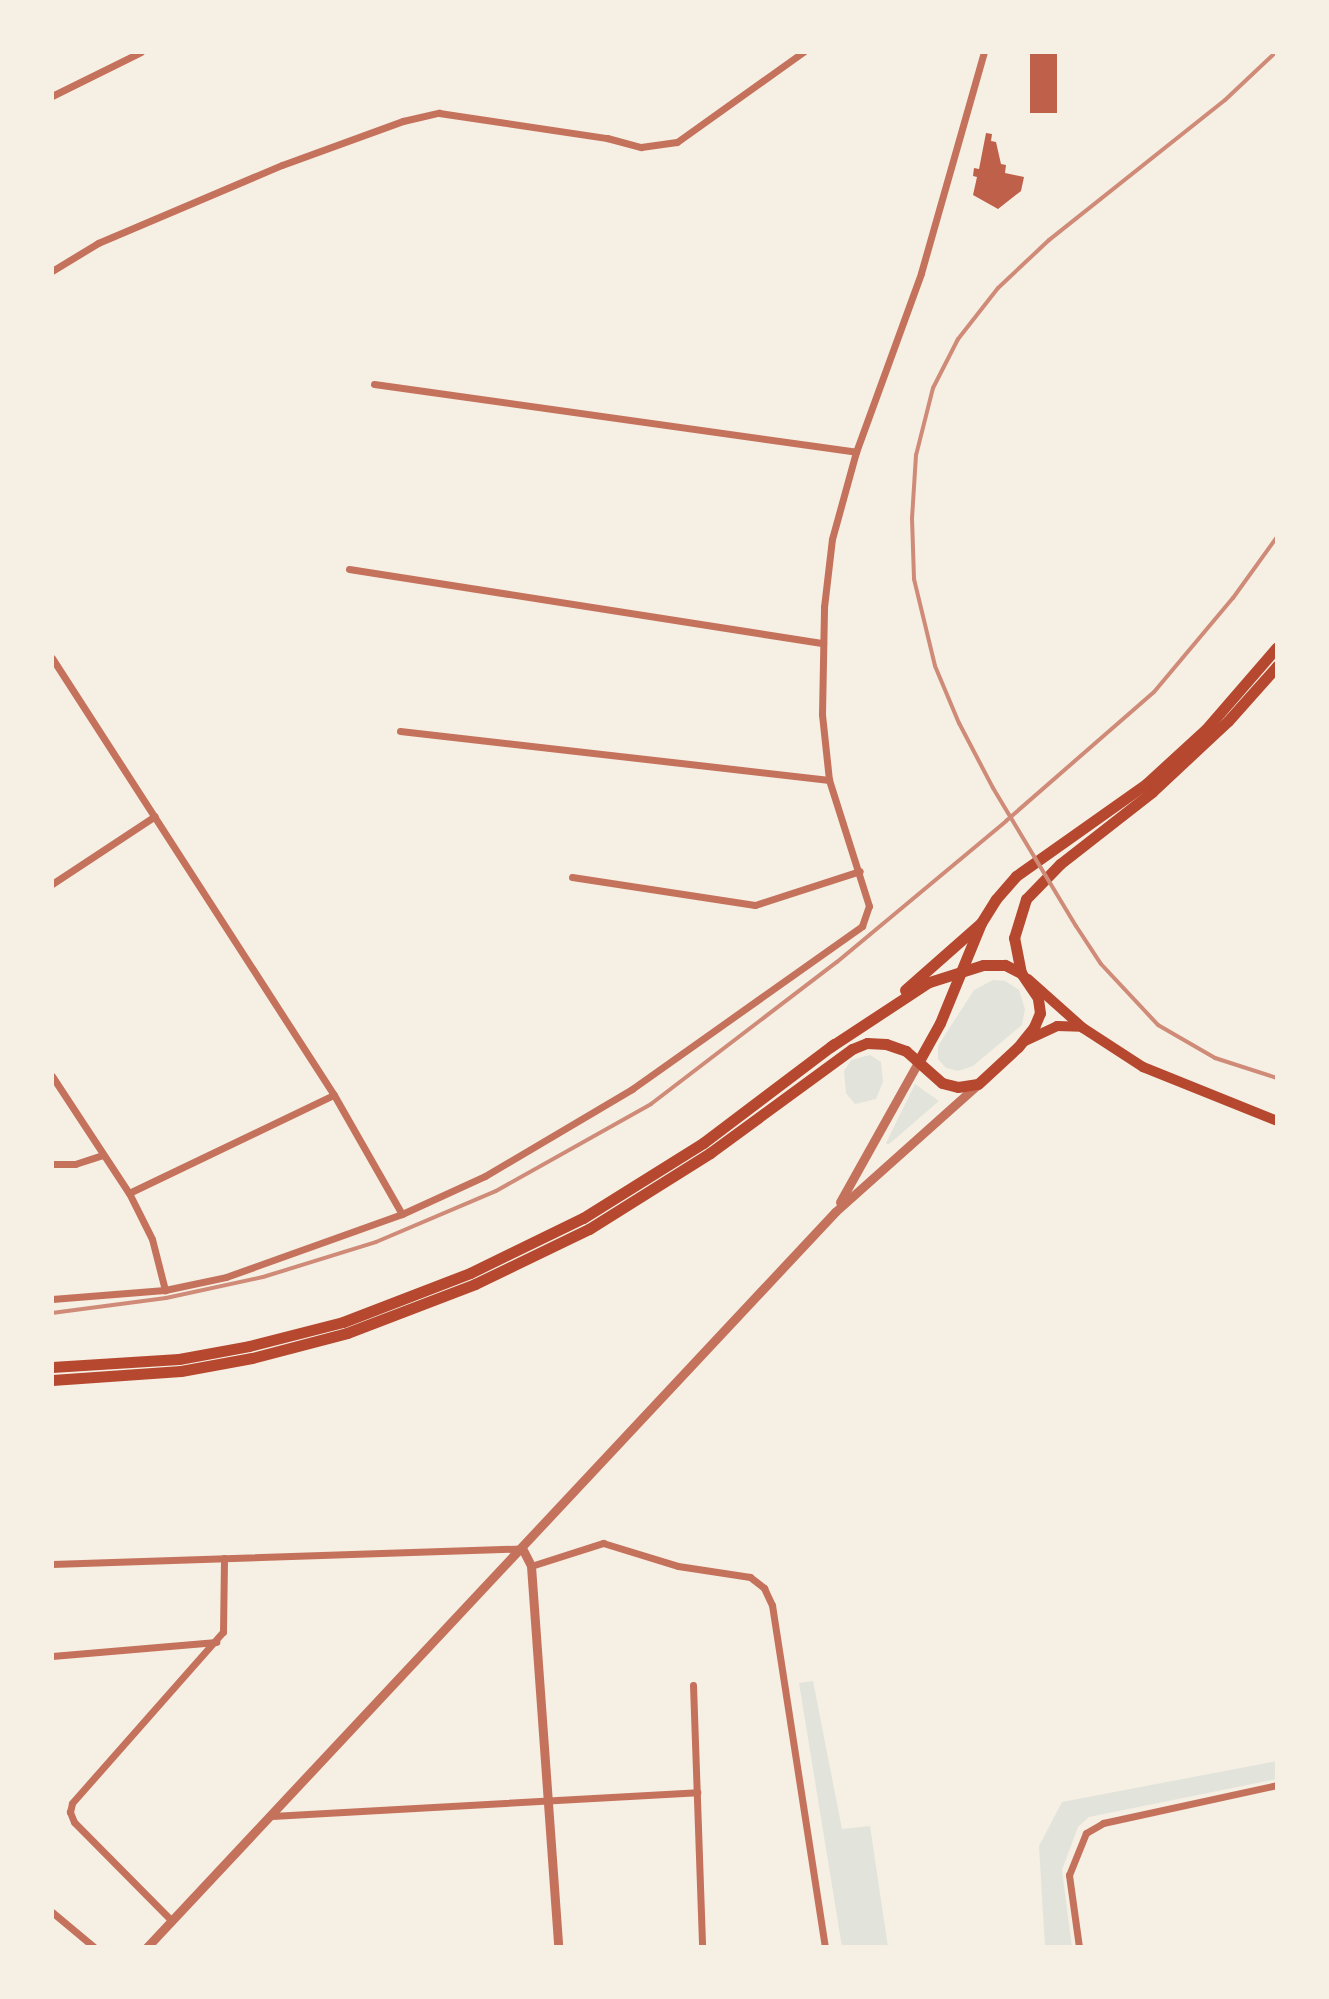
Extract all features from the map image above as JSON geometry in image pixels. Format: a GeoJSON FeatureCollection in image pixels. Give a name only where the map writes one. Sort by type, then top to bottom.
{"type":"FeatureCollection","features":[{"type":"Feature","properties":{"kind":"main road"},"geometry":{"type":"LineString","coordinates":[[52,1367],[179,1359],[249,1346],[343,1322],[470,1273],[583,1218],[703,1143],[924,975],[981,923],[1016,876],[1146,784],[1206,729],[1277,647]]}},
{"type":"Feature","properties":{"kind":"main road"},"geometry":{"type":"LineString","coordinates":[[52,1380],[181,1371],[252,1358],[347,1333],[475,1284],[589,1229],[710,1153],[852,1049],[867,1043],[886,1044],[920,1059],[942,1083],[958,1087],[978,1084],[1023,1042],[1040,1013],[1038,998],[1024,976],[1014,938],[1018,915],[1026,899],[1060,864],[1152,792],[1228,721],[1277,666]]}},
{"type":"Feature","properties":{"kind":"main road"},"geometry":{"type":"LineString","coordinates":[[920,1059],[961,974],[981,923]]}},
{"type":"Feature","properties":{"kind":"main road"},"geometry":{"type":"LineString","coordinates":[[830,1047],[929,982],[983,965],[1005,965],[1024,976],[1083,1028],[1143,1067],[1277,1121]]}},
{"type":"Feature","properties":{"kind":"main road"},"geometry":{"type":"LineString","coordinates":[[1023,1042],[1057,1026],[1083,1028]]}},
{"type":"Feature","properties":{"kind":"street"},"geometry":{"type":"LineString","coordinates":[[52,96],[141,52]]}},
{"type":"Feature","properties":{"kind":"street"},"geometry":{"type":"LineString","coordinates":[[52,271],[98,243],[282,165],[403,121],[439,113],[607,138],[641,147],[677,142],[803,52]]}},
{"type":"Feature","properties":{"kind":"street"},"geometry":{"type":"LineString","coordinates":[[52,1299],[165,1290],[226,1277],[402,1214],[485,1176],[632,1089],[862,926],[869,906],[829,780],[822,714],[823,643],[832,539],[856,452],[921,273],[984,52]]}},
{"type":"Feature","properties":{"kind":"street"},"geometry":{"type":"LineString","coordinates":[[374,384],[856,452]]}},
{"type":"Feature","properties":{"kind":"street"},"geometry":{"type":"LineString","coordinates":[[349,569],[823,643]]}},
{"type":"Feature","properties":{"kind":"street"},"geometry":{"type":"LineString","coordinates":[[52,658],[334,1095],[402,1214]]}},
{"type":"Feature","properties":{"kind":"street"},"geometry":{"type":"LineString","coordinates":[[400,731],[829,780]]}},
{"type":"Feature","properties":{"kind":"street"},"geometry":{"type":"LineString","coordinates":[[52,884],[155,816]]}},
{"type":"Feature","properties":{"kind":"street"},"geometry":{"type":"LineString","coordinates":[[572,877],[755,905],[860,871]]}},
{"type":"Feature","properties":{"kind":"street"},"geometry":{"type":"LineString","coordinates":[[835,1212],[920,1059]]}},
{"type":"Feature","properties":{"kind":"street"},"geometry":{"type":"LineString","coordinates":[[52,1076],[129,1193],[152,1239],[165,1290]]}},
{"type":"Feature","properties":{"kind":"street"},"geometry":{"type":"LineString","coordinates":[[147,1947],[835,1212],[978,1084]]}},
{"type":"Feature","properties":{"kind":"street"},"geometry":{"type":"LineString","coordinates":[[129,1193],[334,1095]]}},
{"type":"Feature","properties":{"kind":"street"},"geometry":{"type":"LineString","coordinates":[[52,1164],[75,1164],[102,1155]]}},
{"type":"Feature","properties":{"kind":"street"},"geometry":{"type":"LineString","coordinates":[[531,1566],[603,1543],[678,1566],[750,1577],[764,1588],[772,1605],[825,1947]]}},
{"type":"Feature","properties":{"kind":"street"},"geometry":{"type":"LineString","coordinates":[[52,1564],[522,1548]]}},
{"type":"Feature","properties":{"kind":"street"},"geometry":{"type":"LineString","coordinates":[[522,1548],[531,1566],[558,1947]]}},
{"type":"Feature","properties":{"kind":"street"},"geometry":{"type":"LineString","coordinates":[[172,1921],[74,1822],[70,1812],[72,1803],[216,1642],[225,1626],[224,1558]]}},
{"type":"Feature","properties":{"kind":"street"},"geometry":{"type":"LineString","coordinates":[[52,1656],[216,1642]]}},
{"type":"Feature","properties":{"kind":"street"},"geometry":{"type":"LineString","coordinates":[[693,1685],[702,1947]]}},
{"type":"Feature","properties":{"kind":"street"},"geometry":{"type":"LineString","coordinates":[[1079,1947],[1069,1875],[1086,1833],[1103,1823],[1277,1785]]}},
{"type":"Feature","properties":{"kind":"street"},"geometry":{"type":"LineString","coordinates":[[272,1816],[697,1792]]}},
{"type":"Feature","properties":{"kind":"street"},"geometry":{"type":"LineString","coordinates":[[52,1912],[94,1947]]}},
{"type":"Feature","properties":{"kind":"shaded area"},"geometry":{"type":"Polygon","coordinates":[[[993,980],[1005,981],[1019,990],[1025,1009],[1022,1025],[973,1066],[958,1071],[946,1068],[938,1059],[938,1046],[974,990],[993,980]]]}},
{"type":"Feature","properties":{"kind":"shaded area"},"geometry":{"type":"Polygon","coordinates":[[[870,1055],[881,1062],[883,1082],[876,1099],[855,1104],[846,1093],[844,1071],[851,1060],[870,1055]]]}},
{"type":"Feature","properties":{"kind":"shaded area"},"geometry":{"type":"Polygon","coordinates":[[[915,1084],[939,1101],[888,1145],[886,1143],[915,1084]]]}},
{"type":"Feature","properties":{"kind":"shaded area"},"geometry":{"type":"Polygon","coordinates":[[[813,1681],[842,1829],[870,1826],[888,1947],[842,1947],[799,1683],[813,1681]]]}},
{"type":"Feature","properties":{"kind":"shaded area"},"geometry":{"type":"Polygon","coordinates":[[[1277,1761],[1277,1779],[1089,1817],[1078,1827],[1062,1870],[1072,1947],[1045,1947],[1039,1846],[1062,1802],[1277,1761]]]}},
{"type":"Feature","properties":{"kind":"building"},"geometry":{"type":"Polygon","coordinates":[[[1030,52],[1057,52],[1057,113],[1030,113],[1030,52]]]}},
{"type":"Feature","properties":{"kind":"building"},"geometry":{"type":"Polygon","coordinates":[[[986,133],[992,134],[991,141],[996,142],[1001,164],[1006,165],[1005,173],[1024,177],[1021,191],[998,209],[973,195],[977,177],[973,176],[974,168],[979,169],[986,133]]]}},
{"type":"Feature","properties":{"kind":"railway"},"geometry":{"type":"LineString","coordinates":[[1276,52],[1225,100],[1049,240],[998,288],[958,339],[933,388],[916,455],[912,518],[914,579],[935,666],[959,723],[993,788],[1076,926],[1101,964],[1158,1025],[1215,1058],[1277,1078]]}},
{"type":"Feature","properties":{"kind":"railway"},"geometry":{"type":"LineString","coordinates":[[52,1313],[166,1298],[263,1277],[376,1242],[496,1191],[651,1104],[837,962],[1154,692],[1233,598],[1277,537]]}}]}
